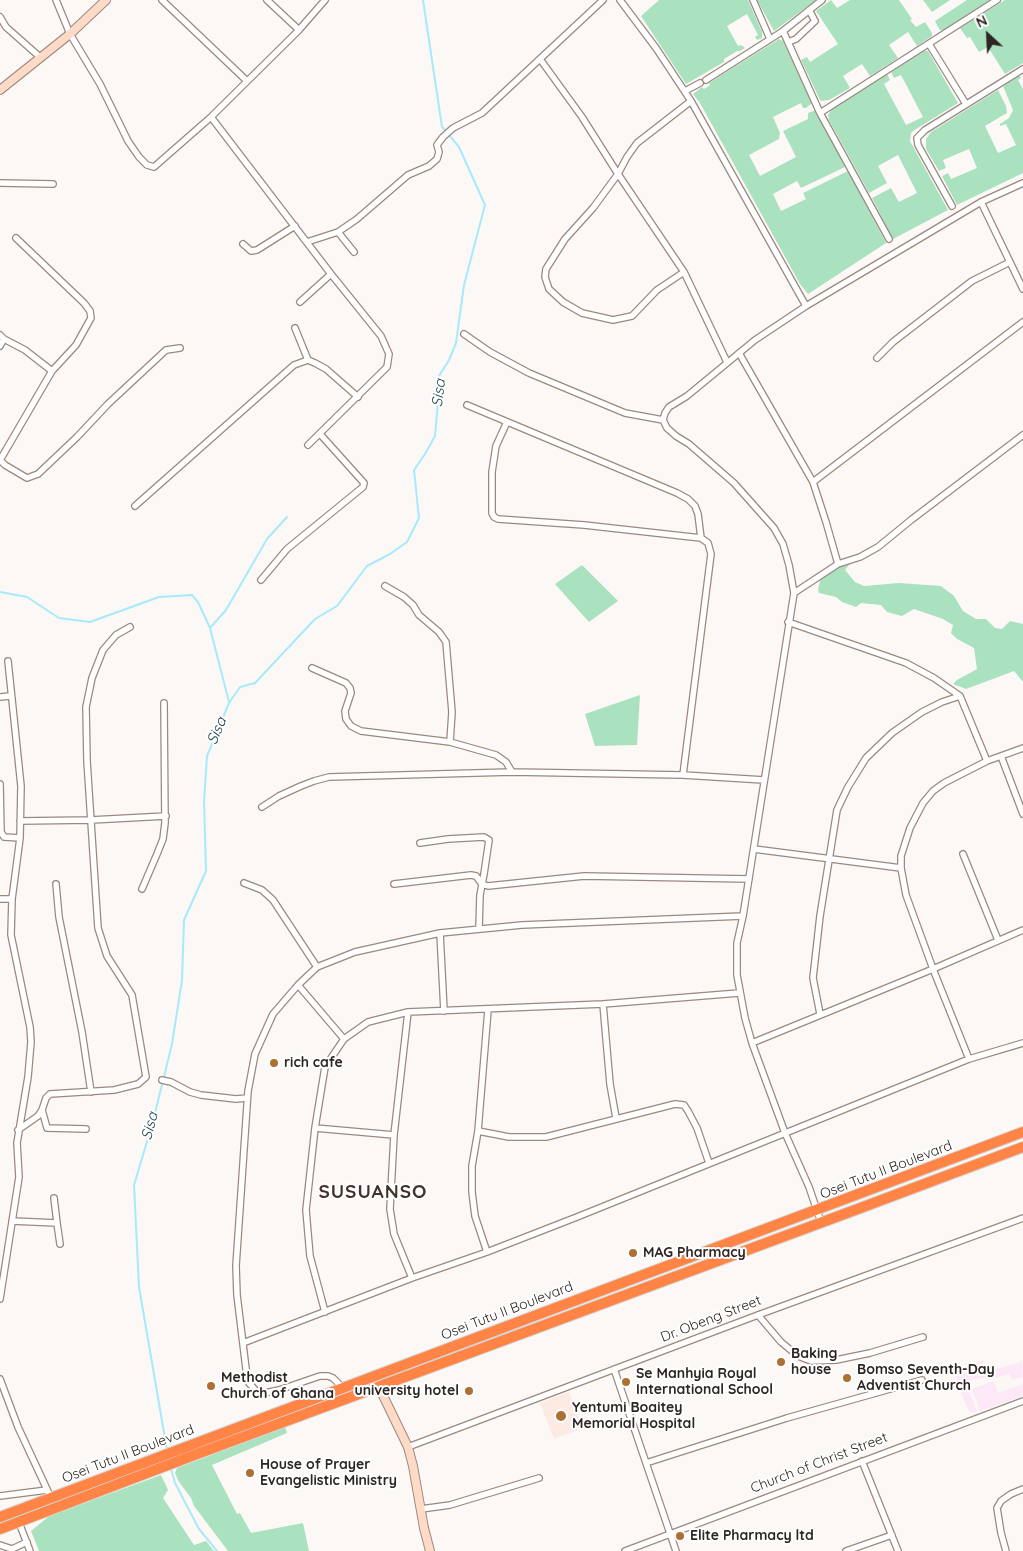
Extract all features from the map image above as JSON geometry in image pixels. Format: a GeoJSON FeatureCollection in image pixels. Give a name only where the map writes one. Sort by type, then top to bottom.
{"type":"FeatureCollection","features":[{"type":"Feature","properties":{"kind":"highway","name":"Osei Tutu II Boulevard"},"geometry":{"type":"LineString","coordinates":[[188,1452],[343,1388],[1023,1132]]}},
{"type":"Feature","properties":{"kind":"highway","name":"Osei Tutu II Boulevard"},"geometry":{"type":"LineString","coordinates":[[0,1529],[147,1467],[379,1387],[1023,1147]]}},
{"type":"Feature","properties":{"kind":"highway","name":"Osei Tutu II Boulevard"},"geometry":{"type":"LineString","coordinates":[[0,1516],[49,1494],[147,1467]]}},
{"type":"Feature","properties":{"kind":"street"},"geometry":{"type":"LineString","coordinates":[[56,0],[70,34],[100,84],[128,141],[139,157],[147,165],[154,167],[210,118],[299,30],[325,0]]}},
{"type":"Feature","properties":{"kind":"street"},"geometry":{"type":"LineString","coordinates":[[0,90],[70,34],[106,0]]}},
{"type":"Feature","properties":{"kind":"street"},"geometry":{"type":"LineString","coordinates":[[162,0],[247,81]]}},
{"type":"Feature","properties":{"kind":"street"},"geometry":{"type":"LineString","coordinates":[[267,0],[299,30]]}},
{"type":"Feature","properties":{"kind":"street"},"geometry":{"type":"LineString","coordinates":[[307,242],[338,232],[357,219],[408,175],[429,166],[437,159],[439,152],[437,145],[443,137],[453,128],[482,113],[603,0]]}},
{"type":"Feature","properties":{"kind":"street"},"geometry":{"type":"LineString","coordinates":[[620,0],[691,100],[806,306]]}},
{"type":"Feature","properties":{"kind":"street"},"geometry":{"type":"LineString","coordinates":[[753,0],[770,39]]}},
{"type":"Feature","properties":{"kind":"street"},"geometry":{"type":"LineString","coordinates":[[685,92],[783,31],[822,0]]}},
{"type":"Feature","properties":{"kind":"street"},"geometry":{"type":"LineString","coordinates":[[820,113],[997,0]]}},
{"type":"Feature","properties":{"kind":"street"},"geometry":{"type":"LineString","coordinates":[[788,42],[796,39],[814,21],[810,10]]}},
{"type":"Feature","properties":{"kind":"street"},"geometry":{"type":"LineString","coordinates":[[0,17],[6,27],[41,58]]}},
{"type":"Feature","properties":{"kind":"street"},"geometry":{"type":"LineString","coordinates":[[783,31],[820,113],[889,239]]}},
{"type":"Feature","properties":{"kind":"street"},"geometry":{"type":"LineString","coordinates":[[929,44],[966,104]]}},
{"type":"Feature","properties":{"kind":"street"},"geometry":{"type":"LineString","coordinates":[[540,59],[582,118],[684,272],[727,362]]}},
{"type":"Feature","properties":{"kind":"street"},"geometry":{"type":"LineString","coordinates":[[952,206],[918,146],[917,138],[925,130],[1023,69]]}},
{"type":"Feature","properties":{"kind":"street"},"geometry":{"type":"LineString","coordinates":[[684,272],[657,290],[632,316],[613,320],[582,313],[563,302],[546,284],[546,269],[565,239],[593,208],[618,174],[637,143],[691,100]]}},
{"type":"Feature","properties":{"kind":"street"},"geometry":{"type":"LineString","coordinates":[[210,118],[295,226],[330,274],[381,336],[389,354],[387,367],[308,445]]}},
{"type":"Feature","properties":{"kind":"street"},"geometry":{"type":"LineString","coordinates":[[0,183],[53,184]]}},
{"type":"Feature","properties":{"kind":"street"},"geometry":{"type":"LineString","coordinates":[[821,1222],[785,1133],[752,1043],[737,975],[737,943],[754,849],[794,593],[783,544],[774,528],[734,483],[689,444],[676,436],[667,428],[663,420],[665,413],[670,407],[693,391],[739,353],[806,306],[981,202],[1023,183]]}},
{"type":"Feature","properties":{"kind":"street"},"geometry":{"type":"LineString","coordinates":[[981,202],[1023,289]]}},
{"type":"Feature","properties":{"kind":"street"},"geometry":{"type":"LineString","coordinates":[[243,244],[251,250],[257,250],[295,226]]}},
{"type":"Feature","properties":{"kind":"street"},"geometry":{"type":"LineString","coordinates":[[338,232],[354,252]]}},
{"type":"Feature","properties":{"kind":"street"},"geometry":{"type":"LineString","coordinates":[[16,238],[84,303],[90,311],[91,318],[76,345],[52,371],[0,460],[5,465],[27,478],[38,474],[108,404],[166,350],[180,348]]}},
{"type":"Feature","properties":{"kind":"street"},"geometry":{"type":"LineString","coordinates":[[877,358],[892,342],[972,281],[1010,262]]}},
{"type":"Feature","properties":{"kind":"street"},"geometry":{"type":"LineString","coordinates":[[300,302],[330,274]]}},
{"type":"Feature","properties":{"kind":"street"},"geometry":{"type":"LineString","coordinates":[[813,482],[1023,322]]}},
{"type":"Feature","properties":{"kind":"street"},"geometry":{"type":"LineString","coordinates":[[295,328],[308,360],[326,369],[358,397]]}},
{"type":"Feature","properties":{"kind":"street"},"geometry":{"type":"LineString","coordinates":[[464,334],[490,352],[529,373],[625,413],[663,420]]}},
{"type":"Feature","properties":{"kind":"street"},"geometry":{"type":"LineString","coordinates":[[0,346],[2,337],[25,350],[52,371]]}},
{"type":"Feature","properties":{"kind":"street"},"geometry":{"type":"LineString","coordinates":[[739,353],[813,482],[838,564]]}},
{"type":"Feature","properties":{"kind":"street"},"geometry":{"type":"LineString","coordinates":[[135,506],[294,365],[308,360]]}},
{"type":"Feature","properties":{"kind":"street"},"geometry":{"type":"LineString","coordinates":[[467,405],[688,499],[695,506],[698,514],[701,538]]}},
{"type":"Feature","properties":{"kind":"street"},"geometry":{"type":"LineString","coordinates":[[506,422],[496,446],[492,472],[492,513],[494,517],[498,519],[584,524],[701,538],[708,543],[711,554],[683,775]]}},
{"type":"Feature","properties":{"kind":"street"},"geometry":{"type":"LineString","coordinates":[[261,580],[287,550],[362,487],[364,483],[320,434]]}},
{"type":"Feature","properties":{"kind":"street"},"geometry":{"type":"LineString","coordinates":[[794,593],[838,564],[860,557],[878,547],[1023,435]]}},
{"type":"Feature","properties":{"kind":"street"},"geometry":{"type":"LineString","coordinates":[[385,586],[413,605],[419,615],[439,632],[446,642],[452,712],[450,742]]}},
{"type":"Feature","properties":{"kind":"street"},"geometry":{"type":"LineString","coordinates":[[788,622],[906,663],[934,678],[960,696],[987,761]]}},
{"type":"Feature","properties":{"kind":"street"},"geometry":{"type":"LineString","coordinates":[[18,1130],[38,1116],[46,1098],[50,1094],[114,1090],[138,1084],[146,1077],[132,995],[107,956],[98,928],[86,708],[92,678],[103,650],[116,635],[130,627]]}},
{"type":"Feature","properties":{"kind":"street"},"geometry":{"type":"LineString","coordinates":[[0,1299],[19,1177],[18,1130],[28,1077],[31,1042],[30,1026],[11,935],[12,899],[20,838],[21,786],[10,696],[8,662]]}},
{"type":"Feature","properties":{"kind":"street"},"geometry":{"type":"LineString","coordinates":[[312,668],[346,683],[350,688],[351,693],[345,711],[346,719],[351,726],[361,731],[450,742],[496,756],[506,762],[512,772]]}},
{"type":"Feature","properties":{"kind":"street"},"geometry":{"type":"LineString","coordinates":[[0,697],[10,696]]}},
{"type":"Feature","properties":{"kind":"street"},"geometry":{"type":"LineString","coordinates":[[820,1014],[813,978],[828,858],[837,810],[848,787],[866,758],[892,733],[922,712],[960,696]]}},
{"type":"Feature","properties":{"kind":"street"},"geometry":{"type":"LineString","coordinates":[[142,889],[163,839],[166,816],[164,703]]}},
{"type":"Feature","properties":{"kind":"street"},"geometry":{"type":"LineString","coordinates":[[969,1059],[906,896],[901,868],[902,856],[910,828],[923,803],[933,791],[944,782],[987,761],[1023,748]]}},
{"type":"Feature","properties":{"kind":"street"},"geometry":{"type":"LineString","coordinates":[[1001,756],[1023,814]]}},
{"type":"Feature","properties":{"kind":"street"},"geometry":{"type":"LineString","coordinates":[[262,807],[279,796],[301,786],[329,777],[512,772],[683,775],[764,780]]}},
{"type":"Feature","properties":{"kind":"street"},"geometry":{"type":"LineString","coordinates":[[0,784],[1,832],[4,837],[20,838]]}},
{"type":"Feature","properties":{"kind":"street"},"geometry":{"type":"LineString","coordinates":[[20,821],[166,816]]}},
{"type":"Feature","properties":{"kind":"street"},"geometry":{"type":"LineString","coordinates":[[420,844],[448,839],[487,838],[489,844],[480,895],[479,930]]}},
{"type":"Feature","properties":{"kind":"street"},"geometry":{"type":"LineString","coordinates":[[754,849],[901,868]]}},
{"type":"Feature","properties":{"kind":"street"},"geometry":{"type":"LineString","coordinates":[[963,854],[998,940]]}},
{"type":"Feature","properties":{"kind":"street"},"geometry":{"type":"LineString","coordinates":[[394,884],[471,875],[476,876],[482,884],[488,886],[584,876],[749,879]]}},
{"type":"Feature","properties":{"kind":"street"},"geometry":{"type":"LineString","coordinates":[[244,883],[262,890],[273,900],[317,967]]}},
{"type":"Feature","properties":{"kind":"street"},"geometry":{"type":"LineString","coordinates":[[56,884],[59,916],[82,1032],[91,1092]]}},
{"type":"Feature","properties":{"kind":"street"},"geometry":{"type":"LineString","coordinates":[[0,899],[12,899]]}},
{"type":"Feature","properties":{"kind":"street"},"geometry":{"type":"LineString","coordinates":[[343,1388],[333,1378],[320,1376],[265,1393],[258,1392],[249,1383],[247,1377],[237,1295],[236,1266],[247,1098],[255,1054],[273,1014],[298,985],[317,967],[355,952],[440,933],[532,925],[743,916]]}},
{"type":"Feature","properties":{"kind":"street"},"geometry":{"type":"LineString","coordinates":[[752,1043],[1023,930]]}},
{"type":"Feature","properties":{"kind":"street"},"geometry":{"type":"LineString","coordinates":[[440,933],[444,1011]]}},
{"type":"Feature","properties":{"kind":"street"},"geometry":{"type":"LineString","coordinates":[[298,985],[344,1039]]}},
{"type":"Feature","properties":{"kind":"street"},"geometry":{"type":"LineString","coordinates":[[325,1312],[310,1256],[306,1210],[315,1128],[325,1067],[344,1039],[368,1022],[408,1012],[603,1004],[740,993]]}},
{"type":"Feature","properties":{"kind":"street"},"geometry":{"type":"LineString","coordinates":[[603,1004],[610,1084],[616,1118]]}},
{"type":"Feature","properties":{"kind":"street"},"geometry":{"type":"LineString","coordinates":[[487,1252],[475,1216],[472,1192],[472,1166],[478,1131],[488,1010]]}},
{"type":"Feature","properties":{"kind":"street"},"geometry":{"type":"LineString","coordinates":[[408,1012],[394,1135],[390,1209],[394,1234],[412,1278]]}},
{"type":"Feature","properties":{"kind":"street"},"geometry":{"type":"LineString","coordinates":[[243,1344],[412,1278],[487,1252],[577,1217],[969,1059],[1023,1043]]}},
{"type":"Feature","properties":{"kind":"street"},"geometry":{"type":"LineString","coordinates":[[162,1080],[171,1082],[196,1094],[223,1098],[247,1098]]}},
{"type":"Feature","properties":{"kind":"street"},"geometry":{"type":"LineString","coordinates":[[478,1131],[509,1137],[546,1137],[674,1104],[684,1106],[697,1128],[709,1163]]}},
{"type":"Feature","properties":{"kind":"street"},"geometry":{"type":"LineString","coordinates":[[42,1110],[47,1128],[86,1129]]}},
{"type":"Feature","properties":{"kind":"street"},"geometry":{"type":"LineString","coordinates":[[315,1128],[394,1135]]}},
{"type":"Feature","properties":{"kind":"street"},"geometry":{"type":"LineString","coordinates":[[54,1198],[60,1244]]}},
{"type":"Feature","properties":{"kind":"street","name":"Dr. Obeng Street"},"geometry":{"type":"LineString","coordinates":[[408,1447],[758,1315],[1023,1218]]}},
{"type":"Feature","properties":{"kind":"street"},"geometry":{"type":"LineString","coordinates":[[12,1221],[57,1223]]}},
{"type":"Feature","properties":{"kind":"street"},"geometry":{"type":"LineString","coordinates":[[758,1315],[781,1342],[798,1356],[812,1361],[836,1360],[870,1353],[923,1337]]}},
{"type":"Feature","properties":{"kind":"street"},"geometry":{"type":"LineString","coordinates":[[614,1369],[676,1551]]}},
{"type":"Feature","properties":{"kind":"street"},"geometry":{"type":"LineString","coordinates":[[375,1376],[408,1447],[430,1551]]}},
{"type":"Feature","properties":{"kind":"street"},"geometry":{"type":"LineString","coordinates":[[0,1379],[18,1426],[49,1494],[0,1496]]}},
{"type":"Feature","properties":{"kind":"street"},"geometry":{"type":"LineString","coordinates":[[646,1463],[787,1418],[922,1380]]}},
{"type":"Feature","properties":{"kind":"street","name":"Church of Christ Street"},"geometry":{"type":"LineString","coordinates":[[625,1551],[1023,1401]]}},
{"type":"Feature","properties":{"kind":"street"},"geometry":{"type":"LineString","coordinates":[[862,1461],[898,1551]]}},
{"type":"Feature","properties":{"kind":"street"},"geometry":{"type":"LineString","coordinates":[[420,1510],[450,1505],[539,1478]]}},
{"type":"Feature","properties":{"kind":"street"},"geometry":{"type":"LineString","coordinates":[[1006,1551],[997,1508],[1011,1494],[1023,1490]]}},
{"type":"Feature","properties":{"kind":"street"},"geometry":{"type":"LineString","coordinates":[[14,1511],[30,1551]]}},
{"type":"Feature","properties":{"kind":"street"},"geometry":{"type":"LineString","coordinates":[[846,1551],[892,1535]]}},
{"type":"Feature","properties":{"kind":"street"},"geometry":{"type":"LineString","coordinates":[[0,1545],[12,1549],[27,1542]]}},
{"type":"Feature","properties":{"kind":"shaded area"},"geometry":{"type":"Polygon","coordinates":[[[1022,1359],[1023,1377],[1012,1380],[1009,1374],[996,1378],[993,1370],[1021,1362],[1022,1359]]]}},
{"type":"Feature","properties":{"kind":"shaded area"},"geometry":{"type":"Polygon","coordinates":[[[983,1360],[988,1377],[959,1383],[953,1371],[983,1360]]]}},
{"type":"Feature","properties":{"kind":"shaded area"},"geometry":{"type":"Polygon","coordinates":[[[994,1381],[998,1393],[1023,1384],[1023,1396],[980,1411],[972,1389],[994,1381]]]}},
{"type":"Feature","properties":{"kind":"shaded area"},"geometry":{"type":"Polygon","coordinates":[[[966,1383],[977,1411],[970,1413],[957,1385],[966,1383]]]}},
{"type":"Feature","properties":{"kind":"shaded area","name":"Yentumi Boaitey Memorial Hospital"},"geometry":{"type":"Polygon","coordinates":[[[569,1392],[583,1428],[554,1439],[540,1403],[569,1392]]]}},
{"type":"Feature","properties":{"kind":"green space"},"geometry":{"type":"Polygon","coordinates":[[[659,0],[748,0],[762,32],[762,38],[757,40],[755,37],[758,35],[747,14],[727,26],[738,46],[741,45],[745,48],[737,51],[724,59],[724,62],[686,84],[641,16],[659,0]]]}},
{"type":"Feature","properties":{"kind":"green space"},"geometry":{"type":"Polygon","coordinates":[[[757,0],[816,0],[774,31],[757,0]]]}},
{"type":"Feature","properties":{"kind":"green space"},"geometry":{"type":"Polygon","coordinates":[[[831,0],[837,8],[850,0],[899,0],[916,27],[925,22],[932,36],[917,46],[908,32],[889,45],[898,58],[870,76],[862,64],[843,76],[850,88],[829,100],[822,101],[801,60],[807,57],[810,62],[838,44],[816,11],[831,0]]]}},
{"type":"Feature","properties":{"kind":"green space"},"geometry":{"type":"Polygon","coordinates":[[[923,0],[950,0],[932,12],[923,0]]]}},
{"type":"Feature","properties":{"kind":"green space"},"geometry":{"type":"Polygon","coordinates":[[[967,0],[990,0],[942,31],[939,29],[935,21],[967,0]]]}},
{"type":"Feature","properties":{"kind":"green space"},"geometry":{"type":"Polygon","coordinates":[[[1005,0],[1023,0],[1023,63],[1005,74],[988,47],[979,52],[970,37],[967,38],[960,28],[1005,0]]]}},
{"type":"Feature","properties":{"kind":"green space"},"geometry":{"type":"Polygon","coordinates":[[[779,39],[783,41],[812,103],[803,108],[801,103],[773,117],[780,133],[779,139],[749,155],[760,176],[796,157],[783,131],[808,119],[808,113],[816,110],[845,167],[801,188],[797,181],[773,194],[781,211],[806,199],[803,193],[848,171],[886,243],[808,294],[800,284],[700,103],[693,94],[702,87],[704,89],[710,85],[709,83],[779,39]]]}},
{"type":"Feature","properties":{"kind":"green space"},"geometry":{"type":"Polygon","coordinates":[[[924,51],[928,51],[958,103],[913,131],[910,141],[948,210],[893,239],[872,198],[891,188],[899,202],[917,193],[898,155],[878,166],[887,183],[869,193],[828,115],[832,109],[887,74],[890,80],[884,84],[906,125],[923,117],[901,75],[894,78],[891,72],[924,51]]]}},
{"type":"Feature","properties":{"kind":"green space"},"geometry":{"type":"Polygon","coordinates":[[[1019,75],[1021,78],[1018,80],[1023,89],[1023,173],[957,205],[942,176],[948,173],[951,179],[977,168],[969,149],[943,160],[946,168],[939,171],[926,149],[926,139],[931,132],[998,90],[1006,106],[1007,113],[985,126],[998,153],[1016,145],[1006,124],[1000,126],[1000,124],[1009,118],[1013,110],[1003,86],[1019,75]]]}},
{"type":"Feature","properties":{"kind":"green space"},"geometry":{"type":"Polygon","coordinates":[[[851,562],[845,570],[855,582],[864,586],[899,583],[941,586],[954,596],[963,611],[976,619],[986,619],[995,628],[1002,629],[1010,621],[1023,624],[1023,682],[1014,671],[966,689],[953,684],[977,669],[974,648],[957,639],[951,633],[953,625],[943,619],[914,609],[902,616],[887,612],[881,605],[861,603],[856,607],[842,602],[836,597],[819,593],[818,589],[821,578],[834,567],[851,562]]]}},
{"type":"Feature","properties":{"kind":"green space"},"geometry":{"type":"Polygon","coordinates":[[[582,565],[618,601],[589,622],[555,584],[582,565]]]}},
{"type":"Feature","properties":{"kind":"green space"},"geometry":{"type":"Polygon","coordinates":[[[640,695],[637,745],[595,746],[585,714],[640,695]]]}},
{"type":"Feature","properties":{"kind":"green space"},"geometry":{"type":"Polygon","coordinates":[[[285,1427],[287,1433],[212,1465],[237,1514],[240,1513],[251,1533],[303,1523],[309,1551],[228,1551],[194,1506],[191,1498],[179,1482],[175,1473],[177,1468],[285,1427]]]}},
{"type":"Feature","properties":{"kind":"green space"},"geometry":{"type":"Polygon","coordinates":[[[161,1475],[168,1490],[163,1498],[194,1545],[206,1541],[214,1551],[39,1551],[31,1531],[49,1516],[161,1475]]]}},
{"type":"Feature","properties":{"kind":"waterway","name":"Sisa"},"geometry":{"type":"LineString","coordinates":[[423,0],[442,127],[446,131]]}},
{"type":"Feature","properties":{"kind":"waterway","name":"Sisa"},"geometry":{"type":"LineString","coordinates":[[167,1450],[139,1287],[134,1185],[152,1125],[172,1044],[182,980],[184,920],[206,871],[204,801],[207,756],[229,703],[240,687],[255,683],[315,619],[337,606],[367,566],[390,554],[407,542],[419,518],[414,470],[435,436],[439,376],[449,360],[456,343],[464,285],[485,205],[459,147],[449,135]]}},
{"type":"Feature","properties":{"kind":"waterway"},"geometry":{"type":"LineString","coordinates":[[210,628],[226,610],[267,539],[287,517]]}},
{"type":"Feature","properties":{"kind":"waterway"},"geometry":{"type":"LineString","coordinates":[[0,592],[27,597],[59,618],[90,622],[159,597],[192,595],[198,602],[210,628],[229,702]]}},
{"type":"Feature","properties":{"kind":"waterway","name":"Sisa"},"geometry":{"type":"LineString","coordinates":[[171,1469],[175,1483],[199,1529],[217,1551]]}},
{"type":"Feature","properties":{"kind":"place","name":"rich cafe"},"geometry":{"type":"Point","coordinates":[274,1063]}},
{"type":"Feature","properties":{"kind":"place","name":"MAG Pharmacy"},"geometry":{"type":"Point","coordinates":[633,1253]}},
{"type":"Feature","properties":{"kind":"place","name":"Baking house"},"geometry":{"type":"Point","coordinates":[781,1362]}},
{"type":"Feature","properties":{"kind":"place","name":"Bomso Seventh-Day Adventist Church"},"geometry":{"type":"Point","coordinates":[847,1378]}},
{"type":"Feature","properties":{"kind":"place","name":"Se Manhyia Royal International School"},"geometry":{"type":"Point","coordinates":[626,1382]}},
{"type":"Feature","properties":{"kind":"place","name":"Methodist Church of Ghana"},"geometry":{"type":"Point","coordinates":[211,1386]}},
{"type":"Feature","properties":{"kind":"place","name":"university hotel"},"geometry":{"type":"Point","coordinates":[469,1391]}},
{"type":"Feature","properties":{"kind":"place","name":"Yentumi Boaitey Memorial Hospital"},"geometry":{"type":"Point","coordinates":[561,1416]}},
{"type":"Feature","properties":{"kind":"place","name":"House of Prayer Evangelistic Ministry"},"geometry":{"type":"Point","coordinates":[250,1473]}},
{"type":"Feature","properties":{"kind":"place","name":"Elite Pharmacy ltd"},"geometry":{"type":"Point","coordinates":[680,1536]}},
{"type":"Feature","properties":{"kind":"district","name":"SUSUANSO"},"geometry":{"type":"Point","coordinates":[373,1192]}}]}
